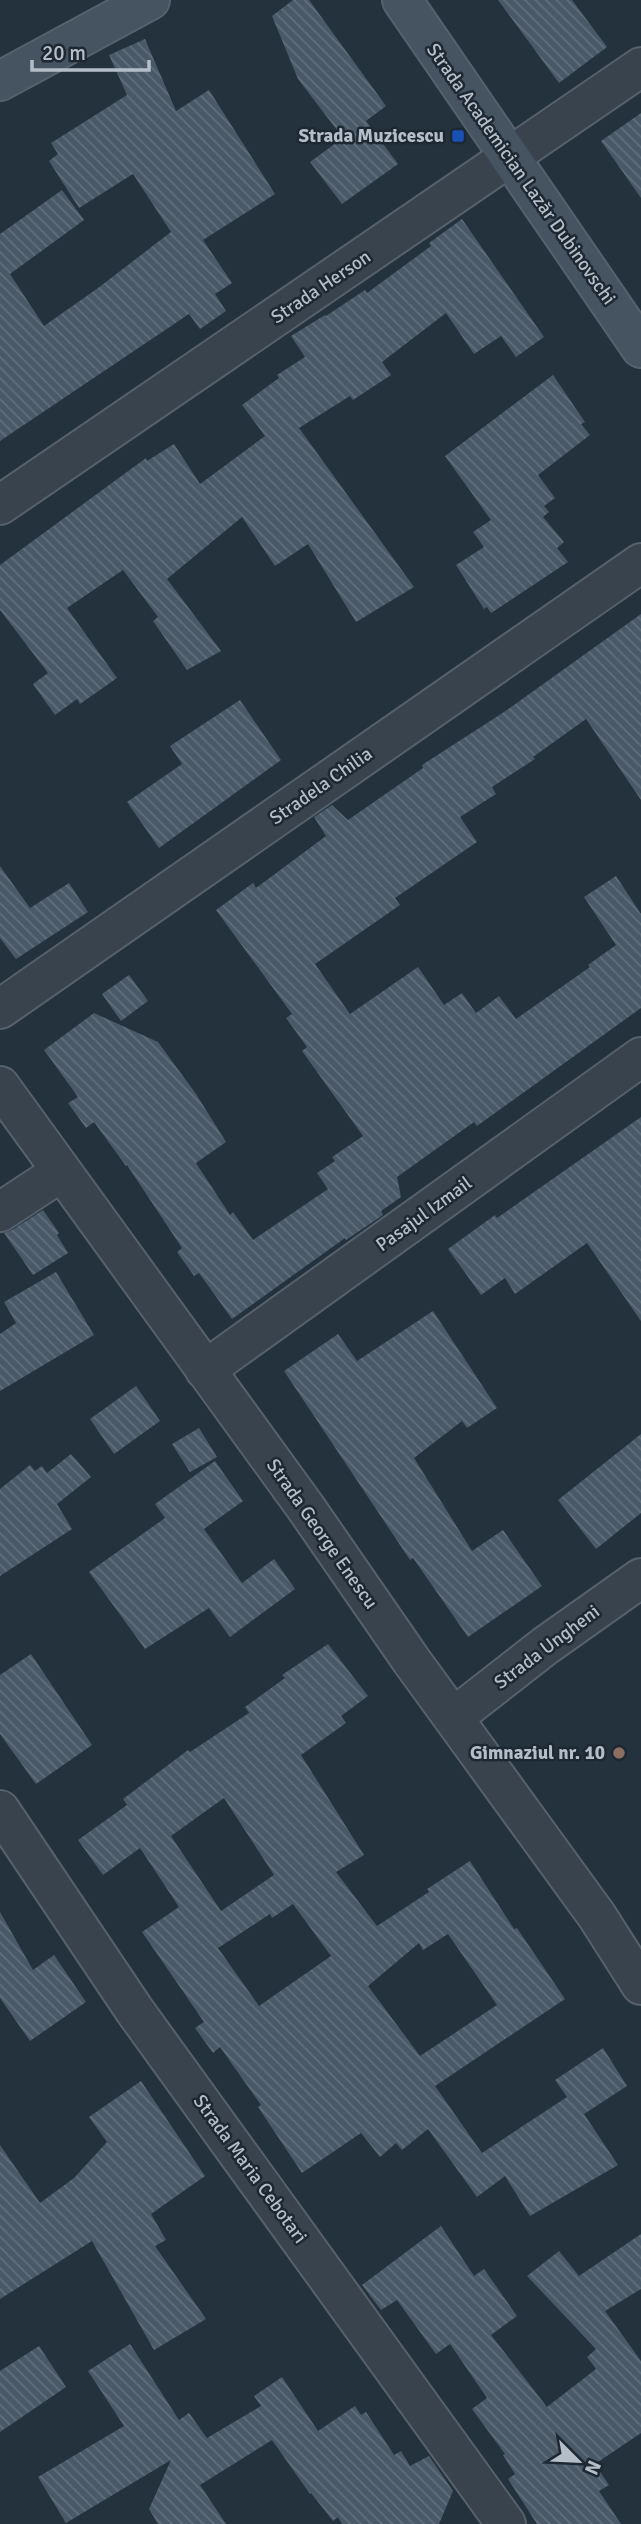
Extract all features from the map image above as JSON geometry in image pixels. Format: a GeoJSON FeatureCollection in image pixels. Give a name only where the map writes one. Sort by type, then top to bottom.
{"type":"FeatureCollection","features":[{"type":"Feature","properties":{"kind":"street"},"geometry":{"type":"LineString","coordinates":[[0,81],[150,0]]}},
{"type":"Feature","properties":{"kind":"street","name":"Strada Academician Lazăr Dubinovschi"},"geometry":{"type":"LineString","coordinates":[[402,0],[641,348]]}},
{"type":"Feature","properties":{"kind":"street","name":"Strada Herson"},"geometry":{"type":"LineString","coordinates":[[0,505],[641,67]]}},
{"type":"Feature","properties":{"kind":"street","name":"Stradela Chilia"},"geometry":{"type":"LineString","coordinates":[[0,1009],[641,563]]}},
{"type":"Feature","properties":{"kind":"street","name":"Pasajul Izmail"},"geometry":{"type":"LineString","coordinates":[[205,1370],[641,1057]]}},
{"type":"Feature","properties":{"kind":"street","name":"Strada George Enescu"},"geometry":{"type":"LineString","coordinates":[[0,1086],[597,1916],[641,1985]]}},
{"type":"Feature","properties":{"kind":"street"},"geometry":{"type":"LineString","coordinates":[[0,1212],[61,1172]]}},
{"type":"Feature","properties":{"kind":"street","name":"Strada Ungheni"},"geometry":{"type":"LineString","coordinates":[[454,1717],[545,1646],[641,1578]]}},
{"type":"Feature","properties":{"kind":"street","name":"Strada Maria Cebotari"},"geometry":{"type":"LineString","coordinates":[[0,1810],[135,2011],[506,2524]]}},
{"type":"Feature","properties":{"kind":"building"},"geometry":{"type":"Polygon","coordinates":[[[293,0],[309,0],[386,106],[343,138],[298,79],[272,16],[293,0]]]}},
{"type":"Feature","properties":{"kind":"building"},"geometry":{"type":"Polygon","coordinates":[[[498,0],[572,0],[607,47],[559,83],[498,0]]]}},
{"type":"Feature","properties":{"kind":"building"},"geometry":{"type":"Polygon","coordinates":[[[145,39],[176,111],[209,90],[275,194],[203,240],[232,283],[215,294],[226,311],[200,329],[189,314],[0,441],[0,234],[62,190],[84,220],[10,274],[44,326],[171,232],[133,174],[79,208],[49,161],[58,154],[51,143],[127,95],[109,55],[145,39]]]}},
{"type":"Feature","properties":{"kind":"building"},"geometry":{"type":"Polygon","coordinates":[[[641,113],[641,198],[601,141],[641,113]]]}},
{"type":"Feature","properties":{"kind":"building"},"geometry":{"type":"Polygon","coordinates":[[[366,121],[398,164],[342,204],[310,162],[366,121]]]}},
{"type":"Feature","properties":{"kind":"building"},"geometry":{"type":"Polygon","coordinates":[[[462,219],[544,337],[516,357],[501,336],[474,354],[446,313],[382,362],[391,375],[353,400],[350,396],[299,428],[414,587],[356,622],[308,544],[275,566],[242,517],[167,579],[221,651],[187,670],[153,621],[158,617],[123,570],[67,608],[117,678],[80,704],[77,699],[55,715],[33,684],[48,673],[0,610],[0,565],[146,458],[147,461],[174,444],[200,484],[265,436],[242,405],[279,378],[277,375],[305,357],[291,336],[365,290],[367,293],[431,246],[429,243],[462,219]]]}},
{"type":"Feature","properties":{"kind":"building"},"geometry":{"type":"Polygon","coordinates":[[[553,375],[585,422],[581,424],[590,435],[538,475],[555,498],[544,506],[549,512],[543,517],[564,542],[557,548],[568,562],[491,613],[487,607],[484,609],[456,565],[484,547],[473,532],[491,520],[445,456],[553,375]]]}},
{"type":"Feature","properties":{"kind":"building"},"geometry":{"type":"Polygon","coordinates":[[[641,614],[641,800],[586,719],[533,757],[535,759],[492,787],[496,794],[460,817],[477,842],[395,898],[400,905],[315,964],[350,1014],[418,967],[444,1005],[462,993],[476,1013],[499,996],[516,1019],[590,967],[588,965],[616,945],[584,897],[616,876],[641,914],[641,1008],[477,1126],[474,1122],[397,1177],[401,1197],[381,1211],[383,1215],[346,1240],[345,1238],[232,1319],[199,1273],[194,1276],[177,1252],[182,1248],[127,1165],[94,1122],[86,1128],[68,1103],[78,1097],[44,1050],[94,1013],[158,1042],[196,1094],[226,1142],[196,1163],[230,1215],[233,1212],[253,1240],[328,1189],[317,1173],[335,1161],[332,1157],[363,1136],[302,1051],[307,1047],[286,1018],[292,1014],[216,910],[253,883],[256,888],[326,836],[314,817],[332,805],[348,820],[423,768],[422,765],[504,712],[641,614]]]}},
{"type":"Feature","properties":{"kind":"building"},"geometry":{"type":"Polygon","coordinates":[[[240,700],[281,760],[159,848],[127,802],[182,764],[170,746],[240,700]]]}},
{"type":"Feature","properties":{"kind":"building"},"geometry":{"type":"Polygon","coordinates":[[[0,866],[30,908],[69,883],[88,912],[16,959],[0,938],[0,866]]]}},
{"type":"Feature","properties":{"kind":"building"},"geometry":{"type":"Polygon","coordinates":[[[129,975],[148,1001],[121,1021],[102,994],[129,975]]]}},
{"type":"Feature","properties":{"kind":"building"},"geometry":{"type":"Polygon","coordinates":[[[641,1117],[641,1321],[587,1243],[515,1294],[505,1278],[481,1295],[448,1249],[641,1117]]]}},
{"type":"Feature","properties":{"kind":"building"},"geometry":{"type":"Polygon","coordinates":[[[43,1210],[59,1233],[57,1235],[68,1253],[33,1275],[4,1233],[43,1210]]]}},
{"type":"Feature","properties":{"kind":"building"},"geometry":{"type":"Polygon","coordinates":[[[56,1272],[94,1335],[0,1391],[0,1334],[16,1323],[4,1302],[56,1272]]]}},
{"type":"Feature","properties":{"kind":"building"},"geometry":{"type":"Polygon","coordinates":[[[433,1311],[497,1408],[467,1428],[462,1421],[414,1458],[472,1551],[503,1530],[542,1586],[468,1637],[413,1558],[410,1560],[284,1371],[338,1334],[357,1361],[433,1311]]]}},
{"type":"Feature","properties":{"kind":"building"},"geometry":{"type":"Polygon","coordinates":[[[136,1386],[160,1421],[114,1454],[90,1419],[136,1386]]]}},
{"type":"Feature","properties":{"kind":"building"},"geometry":{"type":"Polygon","coordinates":[[[199,1428],[217,1457],[190,1472],[172,1444],[199,1428]]]}},
{"type":"Feature","properties":{"kind":"building"},"geometry":{"type":"Polygon","coordinates":[[[641,1434],[641,1513],[596,1549],[558,1500],[641,1434]]]}},
{"type":"Feature","properties":{"kind":"building"},"geometry":{"type":"Polygon","coordinates":[[[71,1454],[91,1477],[57,1504],[72,1529],[0,1576],[0,1489],[30,1465],[35,1471],[42,1466],[47,1473],[71,1454]]]}},
{"type":"Feature","properties":{"kind":"building"},"geometry":{"type":"Polygon","coordinates":[[[215,1461],[243,1501],[204,1529],[242,1583],[274,1559],[295,1589],[230,1637],[209,1608],[145,1649],[89,1572],[165,1518],[155,1504],[215,1461]]]}},
{"type":"Feature","properties":{"kind":"building"},"geometry":{"type":"Polygon","coordinates":[[[328,1644],[368,1696],[341,1716],[346,1723],[301,1755],[364,1855],[336,1872],[377,1926],[470,1861],[514,1929],[517,1928],[565,1999],[435,2086],[482,2153],[567,2097],[555,2080],[603,2048],[627,2086],[584,2114],[618,2165],[530,2216],[505,2176],[477,2197],[428,2129],[402,2150],[396,2143],[380,2157],[361,2133],[302,2173],[258,2107],[261,2105],[220,2047],[213,2053],[195,2028],[204,2022],[142,1932],[179,1907],[140,1848],[103,1875],[78,1840],[127,1805],[123,1799],[188,1750],[190,1752],[249,1713],[245,1707],[285,1678],[282,1675],[328,1644]],[[224,1798],[171,1836],[221,1911],[274,1875],[224,1798]],[[293,1904],[272,1918],[270,1914],[218,1948],[259,2006],[331,1956],[293,1904]],[[448,1934],[423,1950],[419,1943],[368,1986],[420,2056],[497,2005],[448,1934]]]}},
{"type":"Feature","properties":{"kind":"building"},"geometry":{"type":"Polygon","coordinates":[[[31,1654],[92,1745],[36,1784],[0,1734],[0,1675],[31,1654]]]}},
{"type":"Feature","properties":{"kind":"building"},"geometry":{"type":"Polygon","coordinates":[[[0,1912],[33,1970],[54,1955],[86,2002],[30,2041],[0,1998],[0,1912]]]}},
{"type":"Feature","properties":{"kind":"building"},"geometry":{"type":"Polygon","coordinates":[[[141,2081],[205,2176],[151,2214],[166,2240],[155,2246],[206,2319],[154,2350],[92,2241],[0,2299],[0,2145],[40,2203],[74,2178],[107,2142],[89,2117],[141,2081]]]}},
{"type":"Feature","properties":{"kind":"building"},"geometry":{"type":"Polygon","coordinates":[[[441,2226],[474,2276],[484,2269],[517,2316],[491,2335],[547,2407],[596,2369],[587,2357],[596,2349],[527,2276],[559,2251],[579,2276],[641,2234],[641,2289],[605,2311],[641,2361],[641,2433],[595,2464],[609,2485],[599,2491],[621,2524],[537,2524],[508,2479],[515,2474],[503,2455],[505,2454],[472,2409],[487,2398],[450,2344],[436,2354],[397,2300],[381,2310],[362,2285],[441,2226]]]}},
{"type":"Feature","properties":{"kind":"building"},"geometry":{"type":"Polygon","coordinates":[[[130,2344],[179,2420],[189,2413],[207,2438],[261,2406],[254,2396],[282,2377],[318,2431],[355,2406],[361,2415],[366,2412],[394,2455],[401,2451],[410,2466],[429,2456],[453,2491],[439,2524],[342,2524],[338,2517],[333,2521],[310,2494],[272,2440],[200,2485],[226,2524],[158,2524],[149,2509],[171,2460],[66,2523],[38,2477],[124,2426],[88,2371],[130,2344]]]}},
{"type":"Feature","properties":{"kind":"building"},"geometry":{"type":"Polygon","coordinates":[[[39,2346],[66,2387],[0,2432],[0,2371],[39,2346]]]}},
{"type":"Feature","properties":{"kind":"place","name":"Strada Muzicescu"},"geometry":{"type":"Point","coordinates":[458,136]}},
{"type":"Feature","properties":{"kind":"place","name":"Gimnaziul nr. 10"},"geometry":{"type":"Point","coordinates":[619,1753]}}]}
